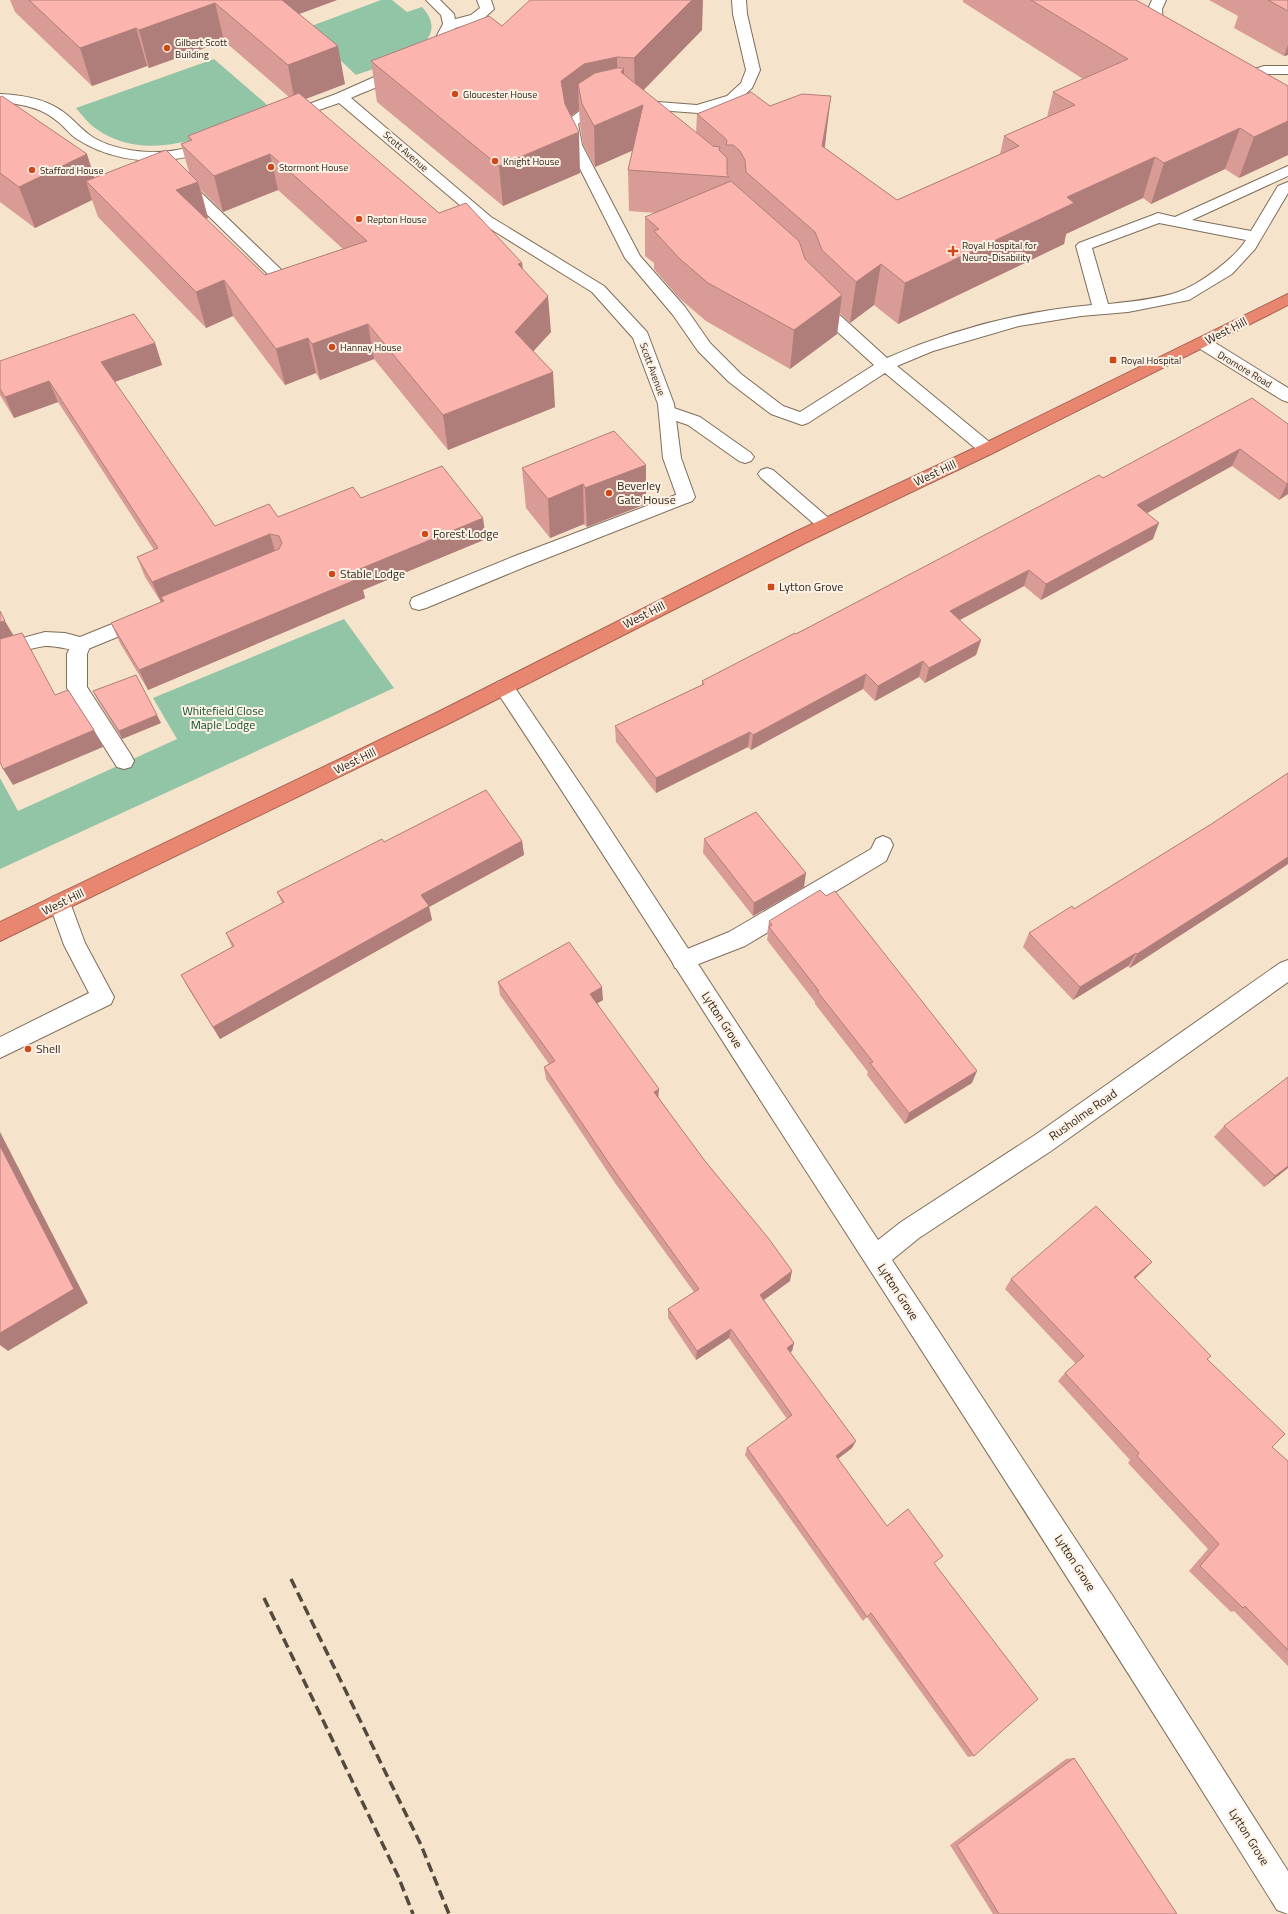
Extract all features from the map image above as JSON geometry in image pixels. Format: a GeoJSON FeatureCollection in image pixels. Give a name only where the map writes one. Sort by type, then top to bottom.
{"type":"FeatureCollection","features":[{"type":"Feature","properties":{"kind":"highway","name":"West Hill"},"geometry":{"type":"LineString","coordinates":[[0,932],[504,687],[634,620],[826,525],[987,449],[1288,299]]}},
{"type":"Feature","properties":{"kind":"street"},"geometry":{"type":"LineString","coordinates":[[272,122],[341,97],[422,61],[436,50],[443,40],[449,25],[447,14],[433,0]]}},
{"type":"Feature","properties":{"kind":"street"},"geometry":{"type":"LineString","coordinates":[[449,25],[476,18],[487,8],[484,0]]}},
{"type":"Feature","properties":{"kind":"street"},"geometry":{"type":"LineString","coordinates":[[739,0],[740,14],[753,70],[747,85],[732,99],[698,109],[618,103],[591,110],[571,124],[575,144],[633,258],[679,311],[704,347],[735,378],[777,410],[802,419],[886,365],[927,347],[1004,324],[1057,315],[1128,307],[1183,296],[1226,271],[1250,246],[1283,189],[1288,186]]}},
{"type":"Feature","properties":{"kind":"street"},"geometry":{"type":"LineString","coordinates":[[1157,37],[1155,9],[1159,0]]}},
{"type":"Feature","properties":{"kind":"street"},"geometry":{"type":"LineString","coordinates":[[1256,89],[1238,79],[1264,70],[1288,70]]}},
{"type":"Feature","properties":{"kind":"street","name":"Scott Avenue"},"geometry":{"type":"LineString","coordinates":[[341,97],[375,124],[486,220],[598,289],[641,336],[660,384],[668,412],[672,458],[686,497],[521,561],[419,604]]}},
{"type":"Feature","properties":{"kind":"street"},"geometry":{"type":"LineString","coordinates":[[0,98],[27,101],[48,109],[60,116],[81,136],[102,148],[127,153],[174,166],[288,285]]}},
{"type":"Feature","properties":{"kind":"street"},"geometry":{"type":"LineString","coordinates":[[643,105],[661,121]]}},
{"type":"Feature","properties":{"kind":"street"},"geometry":{"type":"LineString","coordinates":[[174,166],[222,140]]}},
{"type":"Feature","properties":{"kind":"street"},"geometry":{"type":"LineString","coordinates":[[1176,222],[1288,170]]}},
{"type":"Feature","properties":{"kind":"street"},"geometry":{"type":"LineString","coordinates":[[1101,310],[1084,246],[1158,218],[1256,237]]}},
{"type":"Feature","properties":{"kind":"street"},"geometry":{"type":"LineString","coordinates":[[807,288],[808,294],[835,321],[987,449]]}},
{"type":"Feature","properties":{"kind":"street","name":"Dromore Road"},"geometry":{"type":"LineString","coordinates":[[1202,343],[1284,393]]}},
{"type":"Feature","properties":{"kind":"street"},"geometry":{"type":"LineString","coordinates":[[668,412],[694,421],[745,457]]}},
{"type":"Feature","properties":{"kind":"street"},"geometry":{"type":"LineString","coordinates":[[767,474],[826,525]]}},
{"type":"Feature","properties":{"kind":"street"},"geometry":{"type":"LineString","coordinates":[[0,651],[45,639],[65,640],[81,644],[157,613]]}},
{"type":"Feature","properties":{"kind":"street"},"geometry":{"type":"LineString","coordinates":[[81,644],[78,654],[77,688],[124,761]]}},
{"type":"Feature","properties":{"kind":"street","name":"Lytton Grove"},"geometry":{"type":"LineString","coordinates":[[504,687],[590,815],[683,961],[1106,1611],[1288,1899]]}},
{"type":"Feature","properties":{"kind":"street"},"geometry":{"type":"LineString","coordinates":[[683,961],[737,939],[879,855],[883,845]]}},
{"type":"Feature","properties":{"kind":"street"},"geometry":{"type":"LineString","coordinates":[[0,1048],[102,997],[75,945],[60,903]]}},
{"type":"Feature","properties":{"kind":"street","name":"Rusholme Road"},"geometry":{"type":"LineString","coordinates":[[877,1258],[890,1245],[910,1230],[1043,1143],[1288,970]]}},
{"type":"Feature","properties":{"kind":"green space"},"geometry":{"type":"Polygon","coordinates":[[[381,0],[392,0],[407,12],[422,7],[431,21],[431,33],[424,43],[398,60],[382,66],[356,75],[306,28],[381,0]]]}},
{"type":"Feature","properties":{"kind":"green space"},"geometry":{"type":"Polygon","coordinates":[[[214,59],[273,110],[230,127],[184,142],[161,145],[138,145],[116,140],[95,128],[76,108],[214,59]]]}},
{"type":"Feature","properties":{"kind":"green space","name":"Whitefield Close Maple Lodge"},"geometry":{"type":"Polygon","coordinates":[[[344,619],[394,688],[0,869],[0,778],[18,811],[177,739],[153,698],[344,619]]]}},
{"type":"Feature","properties":{"kind":"building"},"geometry":{"type":"Polygon","coordinates":[[[29,0],[282,0],[338,46],[288,65],[215,3],[139,30],[136,28],[80,48],[29,0]]]}},
{"type":"Feature","properties":{"kind":"building"},"geometry":{"type":"Polygon","coordinates":[[[530,0],[692,0],[634,58],[617,57],[584,64],[561,81],[565,104],[579,132],[499,166],[371,61],[489,16],[502,26],[530,0]]]}},
{"type":"Feature","properties":{"kind":"building"},"geometry":{"type":"Polygon","coordinates":[[[1031,0],[1136,0],[1288,86],[1288,121],[1254,137],[1240,128],[1164,163],[1155,157],[1067,197],[1074,203],[905,283],[881,264],[856,282],[822,250],[815,232],[746,172],[745,160],[740,151],[733,145],[726,145],[727,141],[725,138],[697,114],[751,92],[770,106],[802,94],[831,96],[822,146],[897,200],[1019,146],[1004,136],[1075,105],[1053,92],[1128,59],[1031,0]]]}},
{"type":"Feature","properties":{"kind":"building"},"geometry":{"type":"Polygon","coordinates":[[[1268,0],[1288,0],[1288,11],[1268,0]]]}},
{"type":"Feature","properties":{"kind":"building"},"geometry":{"type":"Polygon","coordinates":[[[624,68],[621,72],[713,146],[720,147],[719,150],[727,158],[727,174],[729,177],[628,170],[643,105],[594,126],[582,104],[578,84],[595,73],[624,68]]]}},
{"type":"Feature","properties":{"kind":"building"},"geometry":{"type":"Polygon","coordinates":[[[299,93],[439,213],[466,203],[522,263],[518,264],[548,296],[515,332],[553,372],[443,415],[368,324],[312,344],[308,338],[276,349],[224,280],[196,292],[86,181],[166,150],[198,182],[176,190],[265,275],[367,241],[270,154],[214,176],[181,144],[192,140],[188,136],[299,93]]]}},
{"type":"Feature","properties":{"kind":"building"},"geometry":{"type":"Polygon","coordinates":[[[2,96],[87,154],[19,187],[0,173],[0,97],[2,96]]]}},
{"type":"Feature","properties":{"kind":"building"},"geometry":{"type":"Polygon","coordinates":[[[731,181],[799,241],[805,259],[842,295],[794,330],[708,283],[680,259],[654,231],[659,229],[645,217],[731,181]]]}},
{"type":"Feature","properties":{"kind":"building"},"geometry":{"type":"Polygon","coordinates":[[[134,314],[155,343],[101,362],[215,526],[269,504],[278,517],[353,487],[361,498],[442,466],[483,518],[355,571],[360,578],[139,670],[111,623],[164,601],[161,597],[279,549],[282,543],[279,536],[270,534],[152,582],[137,557],[158,548],[49,381],[5,397],[0,389],[0,361],[134,314]]]}},
{"type":"Feature","properties":{"kind":"building"},"geometry":{"type":"Polygon","coordinates":[[[1252,398],[1288,424],[1287,484],[1240,449],[1137,505],[1159,523],[1046,584],[1029,570],[950,611],[981,640],[929,668],[923,661],[878,686],[866,674],[753,735],[750,732],[656,778],[615,726],[704,684],[702,681],[795,633],[796,634],[1099,475],[1103,478],[1252,398]]]}},
{"type":"Feature","properties":{"kind":"building"},"geometry":{"type":"Polygon","coordinates":[[[614,431],[646,465],[585,488],[583,484],[548,499],[522,468],[614,431]]]}},
{"type":"Feature","properties":{"kind":"building"},"geometry":{"type":"Polygon","coordinates":[[[0,611],[5,621],[0,622],[0,611]]]}},
{"type":"Feature","properties":{"kind":"building"},"geometry":{"type":"Polygon","coordinates":[[[22,633],[55,695],[68,690],[94,730],[3,769],[0,762],[0,639],[22,633]]]}},
{"type":"Feature","properties":{"kind":"building"},"geometry":{"type":"Polygon","coordinates":[[[136,675],[157,715],[119,731],[93,691],[136,675]]]}},
{"type":"Feature","properties":{"kind":"building"},"geometry":{"type":"Polygon","coordinates":[[[1288,773],[1288,857],[1137,954],[1136,953],[1080,987],[1029,933],[1072,906],[1074,909],[1213,823],[1288,773]]]}},
{"type":"Feature","properties":{"kind":"building"},"geometry":{"type":"Polygon","coordinates":[[[486,790],[522,841],[421,895],[429,906],[213,1027],[181,975],[234,946],[226,933],[284,902],[277,892],[382,839],[384,842],[486,790]]]}},
{"type":"Feature","properties":{"kind":"building"},"geometry":{"type":"Polygon","coordinates":[[[756,812],[806,873],[754,903],[704,839],[756,812]]]}},
{"type":"Feature","properties":{"kind":"building"},"geometry":{"type":"Polygon","coordinates":[[[820,890],[826,896],[835,891],[977,1071],[909,1113],[870,1063],[873,1062],[769,927],[772,925],[769,921],[820,890]]]}},
{"type":"Feature","properties":{"kind":"building"},"geometry":{"type":"Polygon","coordinates":[[[569,942],[602,987],[590,994],[659,1089],[654,1092],[705,1161],[769,1239],[792,1271],[760,1295],[794,1343],[787,1348],[856,1441],[836,1456],[887,1526],[908,1509],[943,1556],[934,1563],[1038,1699],[974,1756],[871,1613],[867,1617],[747,1448],[792,1415],[731,1329],[697,1351],[668,1309],[699,1289],[615,1172],[544,1067],[555,1061],[498,982],[569,942]]]}},
{"type":"Feature","properties":{"kind":"building"},"geometry":{"type":"Polygon","coordinates":[[[1288,1077],[1288,1166],[1275,1176],[1224,1126],[1288,1077]]]}},
{"type":"Feature","properties":{"kind":"building"},"geometry":{"type":"Polygon","coordinates":[[[0,1146],[74,1289],[0,1333],[0,1146]]]}},
{"type":"Feature","properties":{"kind":"building"},"geometry":{"type":"Polygon","coordinates":[[[1096,1206],[1152,1262],[1134,1277],[1211,1356],[1207,1359],[1285,1434],[1272,1447],[1288,1461],[1288,1650],[1245,1606],[1243,1608],[1200,1566],[1219,1544],[1137,1456],[1139,1453],[1065,1373],[1084,1356],[1011,1279],[1096,1206]]]}},
{"type":"Feature","properties":{"kind":"building"},"geometry":{"type":"Polygon","coordinates":[[[1074,1758],[1177,1914],[999,1914],[957,1845],[1074,1758]]]}},
{"type":"Feature","properties":{"kind":"railway"},"geometry":{"type":"LineString","coordinates":[[291,1579],[421,1845],[449,1914]]}},
{"type":"Feature","properties":{"kind":"railway"},"geometry":{"type":"LineString","coordinates":[[264,1598],[398,1876],[413,1914]]}},
{"type":"Feature","properties":{"kind":"place","name":"Gilbert Scott Building"},"geometry":{"type":"Point","coordinates":[167,48]}},
{"type":"Feature","properties":{"kind":"place","name":"Gloucester House"},"geometry":{"type":"Point","coordinates":[455,94]}},
{"type":"Feature","properties":{"kind":"place","name":"Knight House"},"geometry":{"type":"Point","coordinates":[495,161]}},
{"type":"Feature","properties":{"kind":"place","name":"Stormont House"},"geometry":{"type":"Point","coordinates":[271,167]}},
{"type":"Feature","properties":{"kind":"place","name":"Stafford House"},"geometry":{"type":"Point","coordinates":[32,170]}},
{"type":"Feature","properties":{"kind":"place","name":"Repton House"},"geometry":{"type":"Point","coordinates":[359,219]}},
{"type":"Feature","properties":{"kind":"place","name":"Royal Hospital for Neuro-Disability"},"geometry":{"type":"Point","coordinates":[953,251]}},
{"type":"Feature","properties":{"kind":"place","name":"Hannay House"},"geometry":{"type":"Point","coordinates":[332,347]}},
{"type":"Feature","properties":{"kind":"place","name":"Royal Hospital"},"geometry":{"type":"Point","coordinates":[1113,360]}},
{"type":"Feature","properties":{"kind":"place","name":"Beverley Gate House"},"geometry":{"type":"Point","coordinates":[609,493]}},
{"type":"Feature","properties":{"kind":"place","name":"Forest Lodge"},"geometry":{"type":"Point","coordinates":[425,534]}},
{"type":"Feature","properties":{"kind":"place","name":"Stable Lodge"},"geometry":{"type":"Point","coordinates":[332,574]}},
{"type":"Feature","properties":{"kind":"place","name":"Lytton Grove"},"geometry":{"type":"Point","coordinates":[771,587]}},
{"type":"Feature","properties":{"kind":"place","name":"Shell"},"geometry":{"type":"Point","coordinates":[28,1049]}}]}
